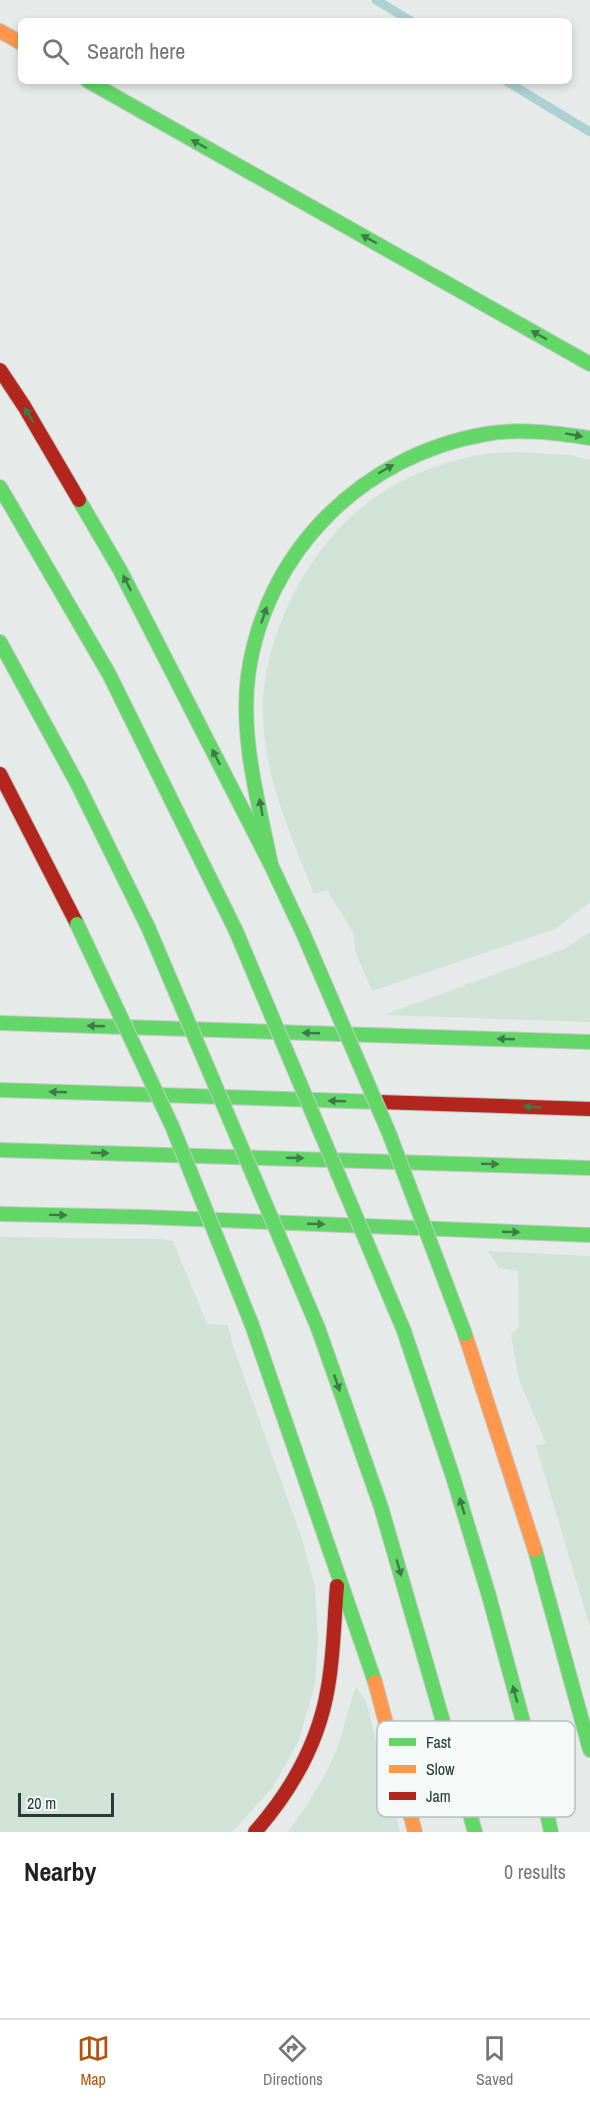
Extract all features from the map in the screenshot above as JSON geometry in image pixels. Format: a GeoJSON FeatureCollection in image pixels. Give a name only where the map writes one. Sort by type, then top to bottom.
{"type":"FeatureCollection","features":[{"type":"Feature","properties":{"kind":"highway"},"geometry":{"type":"LineString","coordinates":[[0,31],[18,41]]}},
{"type":"Feature","properties":{"kind":"highway"},"geometry":{"type":"LineString","coordinates":[[93,84],[590,364]]}},
{"type":"Feature","properties":{"kind":"highway"},"geometry":{"type":"LineString","coordinates":[[0,370],[120,570],[271,865],[303,933],[389,1133],[465,1334],[507,1456],[571,1674],[590,1750]]}},
{"type":"Feature","properties":{"kind":"highway"},"geometry":{"type":"LineString","coordinates":[[271,865],[247,721],[249,675],[256,639],[267,604],[284,571],[304,541],[328,513],[386,468],[451,441],[485,434],[520,431],[556,432],[590,438]]}},
{"type":"Feature","properties":{"kind":"highway"},"geometry":{"type":"LineString","coordinates":[[0,487],[122,699],[236,931],[404,1331],[486,1585],[523,1721]]}},
{"type":"Feature","properties":{"kind":"highway"},"geometry":{"type":"LineString","coordinates":[[0,642],[50,730],[101,828],[148,927],[318,1328],[381,1507],[443,1721]]}},
{"type":"Feature","properties":{"kind":"highway"},"geometry":{"type":"LineString","coordinates":[[0,774],[77,924],[172,1126],[252,1326],[338,1572],[385,1721]]}},
{"type":"Feature","properties":{"kind":"highway"},"geometry":{"type":"LineString","coordinates":[[0,1023],[590,1040]]}},
{"type":"Feature","properties":{"kind":"highway"},"geometry":{"type":"LineString","coordinates":[[0,1090],[590,1109]]}},
{"type":"Feature","properties":{"kind":"highway"},"geometry":{"type":"LineString","coordinates":[[0,1149],[590,1168]]}},
{"type":"Feature","properties":{"kind":"highway"},"geometry":{"type":"LineString","coordinates":[[0,1214],[144,1217],[590,1235]]}},
{"type":"Feature","properties":{"kind":"highway"},"geometry":{"type":"LineString","coordinates":[[255,1832],[294,1781],[310,1750],[322,1717],[332,1658],[338,1572]]}},
{"type":"Feature","properties":{"kind":"highway"},"geometry":{"type":"LineString","coordinates":[[411,1817],[415,1832]]}},
{"type":"Feature","properties":{"kind":"highway"},"geometry":{"type":"LineString","coordinates":[[471,1817],[475,1832]]}},
{"type":"Feature","properties":{"kind":"highway"},"geometry":{"type":"LineString","coordinates":[[548,1817],[551,1832]]}},
{"type":"Feature","properties":{"kind":"green space"},"geometry":{"type":"Polygon","coordinates":[[[514,452],[569,455],[590,460],[590,902],[555,929],[372,991],[355,951],[354,934],[327,890],[314,894],[273,782],[264,734],[263,710],[265,680],[272,650],[282,620],[312,562],[353,514],[387,489],[433,468],[474,456],[514,452]]]}},
{"type":"Feature","properties":{"kind":"green space"},"geometry":{"type":"Polygon","coordinates":[[[590,932],[590,1022],[384,1015],[564,949],[590,932]]]}},
{"type":"Feature","properties":{"kind":"green space"},"geometry":{"type":"Polygon","coordinates":[[[0,1237],[173,1241],[207,1324],[228,1325],[233,1346],[302,1539],[315,1587],[318,1641],[315,1684],[299,1740],[273,1787],[232,1832],[0,1832],[0,1237]]]}},
{"type":"Feature","properties":{"kind":"green space"},"geometry":{"type":"Polygon","coordinates":[[[488,1251],[590,1256],[590,1627],[536,1446],[546,1443],[519,1380],[511,1335],[519,1327],[518,1271],[499,1268],[488,1251]]]}},
{"type":"Feature","properties":{"kind":"green space"},"geometry":{"type":"Polygon","coordinates":[[[356,1687],[366,1701],[377,1743],[377,1817],[396,1817],[400,1832],[288,1832],[327,1771],[340,1740],[356,1687]]]}},
{"type":"Feature","properties":{"kind":"waterway"},"geometry":{"type":"LineString","coordinates":[[376,0],[406,18]]}},
{"type":"Feature","properties":{"kind":"waterway"},"geometry":{"type":"LineString","coordinates":[[511,84],[590,132]]}},
{"type":"Feature","properties":{"kind":"traffic: fast"},"geometry":{"type":"LineString","coordinates":[[93,84],[590,364]]}},
{"type":"Feature","properties":{"kind":"traffic: fast"},"geometry":{"type":"LineString","coordinates":[[271,865],[256,795],[249,747],[246,700],[248,676],[258,631],[275,588],[298,550],[327,516],[361,487],[399,463],[441,445],[486,434],[512,431],[590,438]]}},
{"type":"Feature","properties":{"kind":"traffic: fast"},"geometry":{"type":"LineString","coordinates":[[0,487],[109,674],[236,931]]}},
{"type":"Feature","properties":{"kind":"traffic: fast"},"geometry":{"type":"LineString","coordinates":[[79,500],[120,570],[271,865],[303,933]]}},
{"type":"Feature","properties":{"kind":"traffic: fast"},"geometry":{"type":"LineString","coordinates":[[0,642],[77,783],[148,927]]}},
{"type":"Feature","properties":{"kind":"traffic: fast"},"geometry":{"type":"LineString","coordinates":[[77,924],[172,1126],[252,1325]]}},
{"type":"Feature","properties":{"kind":"traffic: fast"},"geometry":{"type":"LineString","coordinates":[[148,927],[318,1328]]}},
{"type":"Feature","properties":{"kind":"traffic: fast"},"geometry":{"type":"LineString","coordinates":[[236,931],[404,1331]]}},
{"type":"Feature","properties":{"kind":"traffic: fast"},"geometry":{"type":"LineString","coordinates":[[303,933],[389,1133],[465,1334]]}},
{"type":"Feature","properties":{"kind":"traffic: fast"},"geometry":{"type":"LineString","coordinates":[[0,1023],[590,1042]]}},
{"type":"Feature","properties":{"kind":"traffic: fast"},"geometry":{"type":"LineString","coordinates":[[0,1090],[379,1102]]}},
{"type":"Feature","properties":{"kind":"traffic: fast"},"geometry":{"type":"LineString","coordinates":[[0,1150],[590,1168]]}},
{"type":"Feature","properties":{"kind":"traffic: fast"},"geometry":{"type":"LineString","coordinates":[[0,1214],[144,1217],[590,1235]]}},
{"type":"Feature","properties":{"kind":"traffic: fast"},"geometry":{"type":"LineString","coordinates":[[252,1325],[375,1682]]}},
{"type":"Feature","properties":{"kind":"traffic: fast"},"geometry":{"type":"LineString","coordinates":[[318,1328],[381,1507],[443,1721]]}},
{"type":"Feature","properties":{"kind":"traffic: fast"},"geometry":{"type":"LineString","coordinates":[[404,1331],[453,1477],[489,1596],[523,1721]]}},
{"type":"Feature","properties":{"kind":"traffic: fast"},"geometry":{"type":"LineString","coordinates":[[535,1550],[590,1750]]}},
{"type":"Feature","properties":{"kind":"traffic: fast"},"geometry":{"type":"LineString","coordinates":[[471,1817],[475,1832]]}},
{"type":"Feature","properties":{"kind":"traffic: fast"},"geometry":{"type":"LineString","coordinates":[[548,1817],[551,1832]]}},
{"type":"Feature","properties":{"kind":"traffic: slow"},"geometry":{"type":"LineString","coordinates":[[0,31],[18,41]]}},
{"type":"Feature","properties":{"kind":"traffic: slow"},"geometry":{"type":"LineString","coordinates":[[465,1334],[535,1550]]}},
{"type":"Feature","properties":{"kind":"traffic: slow"},"geometry":{"type":"LineString","coordinates":[[375,1682],[385,1721]]}},
{"type":"Feature","properties":{"kind":"traffic: slow"},"geometry":{"type":"LineString","coordinates":[[411,1817],[415,1832]]}},
{"type":"Feature","properties":{"kind":"traffic: jam"},"geometry":{"type":"LineString","coordinates":[[0,370],[24,406],[79,500]]}},
{"type":"Feature","properties":{"kind":"traffic: jam"},"geometry":{"type":"LineString","coordinates":[[0,774],[77,924]]}},
{"type":"Feature","properties":{"kind":"traffic: jam"},"geometry":{"type":"LineString","coordinates":[[379,1102],[590,1109]]}},
{"type":"Feature","properties":{"kind":"traffic: jam"},"geometry":{"type":"LineString","coordinates":[[255,1832],[292,1782],[318,1727],[330,1674],[337,1586]]}}]}
